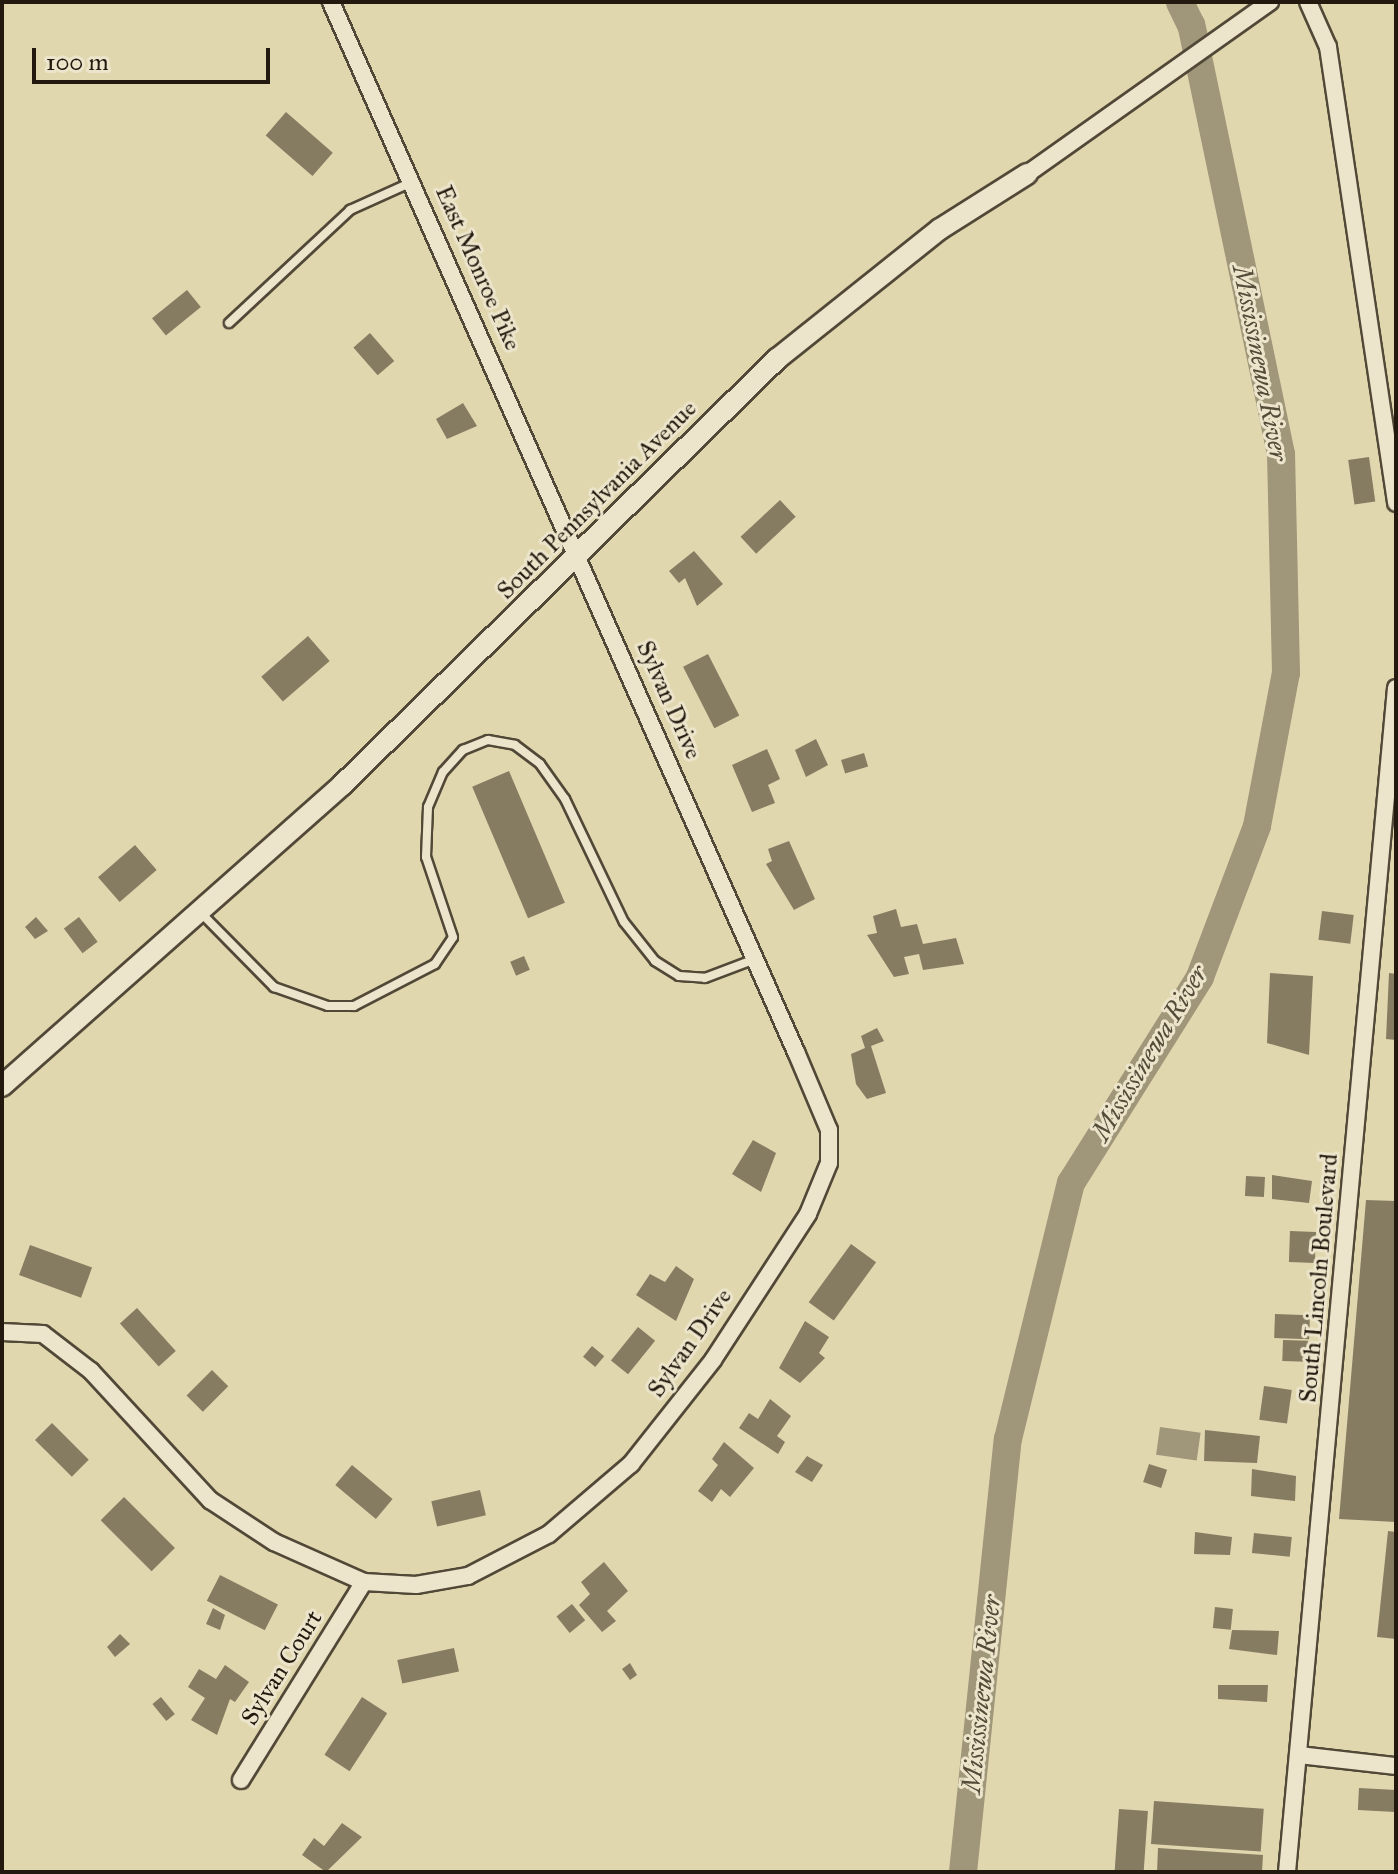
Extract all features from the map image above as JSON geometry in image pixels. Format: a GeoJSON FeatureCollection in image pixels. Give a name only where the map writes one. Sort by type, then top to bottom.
{"type":"FeatureCollection","features":[{"type":"Feature","properties":{"kind":"street","name":"East Monroe Pike"},"geometry":{"type":"LineString","coordinates":[[331,2],[580,554]]}},
{"type":"Feature","properties":{"kind":"street"},"geometry":{"type":"LineString","coordinates":[[1308,2],[1328,47],[1396,503]]}},
{"type":"Feature","properties":{"kind":"street","name":"South Pennsylvania Avenue"},"geometry":{"type":"LineString","coordinates":[[2,1086],[202,914],[836,306],[1269,3]]}},
{"type":"Feature","properties":{"kind":"street","name":"Sylvan Drive"},"geometry":{"type":"LineString","coordinates":[[2,1332],[43,1334],[91,1371],[210,1500],[274,1542],[364,1582],[416,1585],[468,1576],[549,1534],[631,1464],[713,1360],[808,1214],[829,1163],[829,1130],[580,554]]}},
{"type":"Feature","properties":{"kind":"street","name":"South Lincoln Boulevard"},"geometry":{"type":"LineString","coordinates":[[1287,1872],[1395,728],[1396,688]]}},
{"type":"Feature","properties":{"kind":"street","name":"Sylvan Court"},"geometry":{"type":"LineString","coordinates":[[241,1780],[364,1582]]}},
{"type":"Feature","properties":{"kind":"street"},"geometry":{"type":"LineString","coordinates":[[1299,1755],[1396,1766]]}},
{"type":"Feature","properties":{"kind":"lane"},"geometry":{"type":"LineString","coordinates":[[229,323],[350,210],[413,181]]}},
{"type":"Feature","properties":{"kind":"lane"},"geometry":{"type":"LineString","coordinates":[[202,914],[274,987],[328,1006],[354,1006],[435,964],[453,937],[426,857],[428,807],[443,772],[463,750],[488,740],[515,745],[540,764],[565,799],[624,922],[655,961],[679,976],[705,978],[756,959]]}},
{"type":"Feature","properties":{"kind":"shaded area"},"geometry":{"type":"Polygon","coordinates":[[[1160,1427],[1201,1433],[1197,1460],[1156,1455],[1160,1427]]]}},
{"type":"Feature","properties":{"kind":"building"},"geometry":{"type":"Polygon","coordinates":[[[286,112],[333,153],[312,176],[266,135],[286,112]]]}},
{"type":"Feature","properties":{"kind":"building"},"geometry":{"type":"Polygon","coordinates":[[[187,290],[201,307],[166,335],[152,318],[187,290]]]}},
{"type":"Feature","properties":{"kind":"building"},"geometry":{"type":"Polygon","coordinates":[[[370,333],[394,361],[378,375],[353,347],[370,333]]]}},
{"type":"Feature","properties":{"kind":"building"},"geometry":{"type":"Polygon","coordinates":[[[463,403],[477,426],[447,439],[436,419],[463,403]]]}},
{"type":"Feature","properties":{"kind":"building"},"geometry":{"type":"Polygon","coordinates":[[[1369,457],[1375,502],[1354,504],[1348,460],[1369,457]]]}},
{"type":"Feature","properties":{"kind":"building"},"geometry":{"type":"Polygon","coordinates":[[[780,500],[796,517],[756,554],[741,537],[780,500]]]}},
{"type":"Feature","properties":{"kind":"building"},"geometry":{"type":"Polygon","coordinates":[[[694,551],[723,584],[697,606],[685,578],[679,583],[669,571],[694,551]]]}},
{"type":"Feature","properties":{"kind":"building"},"geometry":{"type":"Polygon","coordinates":[[[308,636],[330,661],[283,702],[261,677],[308,636]]]}},
{"type":"Feature","properties":{"kind":"building"},"geometry":{"type":"Polygon","coordinates":[[[708,654],[739,715],[714,728],[683,667],[708,654]]]}},
{"type":"Feature","properties":{"kind":"building"},"geometry":{"type":"Polygon","coordinates":[[[816,739],[828,765],[806,777],[795,750],[816,739]]]}},
{"type":"Feature","properties":{"kind":"building"},"geometry":{"type":"Polygon","coordinates":[[[767,749],[780,779],[768,785],[775,803],[752,812],[732,765],[767,749]]]}},
{"type":"Feature","properties":{"kind":"building"},"geometry":{"type":"Polygon","coordinates":[[[864,753],[868,766],[845,773],[841,760],[864,753]]]}},
{"type":"Feature","properties":{"kind":"building"},"geometry":{"type":"Polygon","coordinates":[[[509,771],[565,903],[528,918],[472,787],[509,771]]]}},
{"type":"Feature","properties":{"kind":"building"},"geometry":{"type":"Polygon","coordinates":[[[789,841],[815,899],[794,910],[766,864],[772,861],[768,849],[789,841]]]}},
{"type":"Feature","properties":{"kind":"building"},"geometry":{"type":"Polygon","coordinates":[[[135,845],[157,870],[120,902],[98,877],[135,845]]]}},
{"type":"Feature","properties":{"kind":"building"},"geometry":{"type":"Polygon","coordinates":[[[896,909],[901,927],[917,924],[923,944],[956,938],[964,964],[923,970],[919,954],[904,957],[909,974],[894,977],[867,935],[877,933],[873,916],[896,909]]]}},
{"type":"Feature","properties":{"kind":"building"},"geometry":{"type":"Polygon","coordinates":[[[1322,911],[1354,915],[1350,944],[1318,940],[1322,911]]]}},
{"type":"Feature","properties":{"kind":"building"},"geometry":{"type":"Polygon","coordinates":[[[36,917],[48,931],[35,939],[25,927],[36,917]]]}},
{"type":"Feature","properties":{"kind":"building"},"geometry":{"type":"Polygon","coordinates":[[[79,917],[98,942],[82,953],[64,928],[79,917]]]}},
{"type":"Feature","properties":{"kind":"building"},"geometry":{"type":"Polygon","coordinates":[[[524,956],[530,970],[516,976],[510,962],[524,956]]]}},
{"type":"Feature","properties":{"kind":"building"},"geometry":{"type":"Polygon","coordinates":[[[1270,973],[1313,976],[1309,1055],[1267,1043],[1270,973]]]}},
{"type":"Feature","properties":{"kind":"building"},"geometry":{"type":"Polygon","coordinates":[[[1389,973],[1396,974],[1396,1040],[1386,1039],[1389,973]]]}},
{"type":"Feature","properties":{"kind":"building"},"geometry":{"type":"Polygon","coordinates":[[[877,1028],[884,1041],[871,1046],[886,1093],[867,1099],[856,1084],[851,1054],[865,1048],[861,1036],[877,1028]]]}},
{"type":"Feature","properties":{"kind":"building"},"geometry":{"type":"Polygon","coordinates":[[[753,1140],[776,1153],[761,1192],[732,1174],[753,1140]]]}},
{"type":"Feature","properties":{"kind":"building"},"geometry":{"type":"Polygon","coordinates":[[[1272,1175],[1312,1181],[1309,1203],[1272,1199],[1272,1175]]]}},
{"type":"Feature","properties":{"kind":"building"},"geometry":{"type":"Polygon","coordinates":[[[1246,1176],[1265,1177],[1264,1197],[1245,1196],[1246,1176]]]}},
{"type":"Feature","properties":{"kind":"building"},"geometry":{"type":"Polygon","coordinates":[[[1366,1200],[1396,1201],[1396,1522],[1339,1519],[1366,1200]]]}},
{"type":"Feature","properties":{"kind":"building"},"geometry":{"type":"Polygon","coordinates":[[[1290,1231],[1316,1232],[1315,1263],[1289,1262],[1290,1231]]]}},
{"type":"Feature","properties":{"kind":"building"},"geometry":{"type":"Polygon","coordinates":[[[851,1244],[876,1262],[834,1320],[809,1302],[851,1244]]]}},
{"type":"Feature","properties":{"kind":"building"},"geometry":{"type":"Polygon","coordinates":[[[30,1245],[92,1268],[81,1298],[19,1275],[30,1245]]]}},
{"type":"Feature","properties":{"kind":"building"},"geometry":{"type":"Polygon","coordinates":[[[676,1266],[694,1279],[676,1321],[636,1295],[650,1274],[665,1282],[676,1266]]]}},
{"type":"Feature","properties":{"kind":"building"},"geometry":{"type":"Polygon","coordinates":[[[137,1308],[176,1351],[159,1366],[120,1323],[137,1308]]]}},
{"type":"Feature","properties":{"kind":"building"},"geometry":{"type":"Polygon","coordinates":[[[1275,1314],[1310,1315],[1309,1339],[1274,1338],[1275,1314]]]}},
{"type":"Feature","properties":{"kind":"building"},"geometry":{"type":"Polygon","coordinates":[[[805,1321],[829,1337],[819,1353],[825,1358],[800,1383],[779,1368],[805,1321]]]}},
{"type":"Feature","properties":{"kind":"building"},"geometry":{"type":"Polygon","coordinates":[[[638,1327],[655,1341],[628,1374],[611,1360],[638,1327]]]}},
{"type":"Feature","properties":{"kind":"building"},"geometry":{"type":"Polygon","coordinates":[[[1283,1340],[1308,1341],[1307,1362],[1282,1361],[1283,1340]]]}},
{"type":"Feature","properties":{"kind":"building"},"geometry":{"type":"Polygon","coordinates":[[[592,1346],[604,1356],[595,1367],[583,1357],[592,1346]]]}},
{"type":"Feature","properties":{"kind":"building"},"geometry":{"type":"Polygon","coordinates":[[[212,1370],[228,1386],[203,1412],[187,1395],[212,1370]]]}},
{"type":"Feature","properties":{"kind":"building"},"geometry":{"type":"Polygon","coordinates":[[[1264,1386],[1292,1390],[1287,1424],[1259,1420],[1264,1386]]]}},
{"type":"Feature","properties":{"kind":"building"},"geometry":{"type":"Polygon","coordinates":[[[770,1399],[791,1416],[777,1436],[785,1442],[778,1454],[739,1428],[749,1413],[758,1419],[770,1399]]]}},
{"type":"Feature","properties":{"kind":"building"},"geometry":{"type":"Polygon","coordinates":[[[52,1423],[89,1460],[72,1477],[35,1440],[52,1423]]]}},
{"type":"Feature","properties":{"kind":"building"},"geometry":{"type":"Polygon","coordinates":[[[1205,1430],[1260,1436],[1257,1463],[1204,1461],[1205,1430]]]}},
{"type":"Feature","properties":{"kind":"building"},"geometry":{"type":"Polygon","coordinates":[[[724,1442],[754,1468],[730,1497],[721,1489],[712,1502],[698,1491],[718,1465],[712,1459],[724,1442]]]}},
{"type":"Feature","properties":{"kind":"building"},"geometry":{"type":"Polygon","coordinates":[[[807,1456],[823,1465],[812,1482],[795,1472],[807,1456]]]}},
{"type":"Feature","properties":{"kind":"building"},"geometry":{"type":"Polygon","coordinates":[[[1149,1464],[1167,1470],[1161,1488],[1143,1482],[1149,1464]]]}},
{"type":"Feature","properties":{"kind":"building"},"geometry":{"type":"Polygon","coordinates":[[[352,1465],[393,1499],[376,1519],[335,1485],[352,1465]]]}},
{"type":"Feature","properties":{"kind":"building"},"geometry":{"type":"Polygon","coordinates":[[[1252,1469],[1296,1476],[1295,1501],[1251,1496],[1252,1469]]]}},
{"type":"Feature","properties":{"kind":"building"},"geometry":{"type":"Polygon","coordinates":[[[480,1490],[486,1515],[437,1527],[431,1501],[480,1490]]]}},
{"type":"Feature","properties":{"kind":"building"},"geometry":{"type":"Polygon","coordinates":[[[124,1497],[175,1548],[152,1571],[101,1520],[124,1497]]]}},
{"type":"Feature","properties":{"kind":"building"},"geometry":{"type":"Polygon","coordinates":[[[1388,1531],[1396,1532],[1396,1639],[1377,1637],[1388,1531]]]}},
{"type":"Feature","properties":{"kind":"building"},"geometry":{"type":"Polygon","coordinates":[[[1195,1532],[1232,1537],[1230,1555],[1194,1554],[1195,1532]]]}},
{"type":"Feature","properties":{"kind":"building"},"geometry":{"type":"Polygon","coordinates":[[[1254,1533],[1292,1537],[1290,1557],[1252,1553],[1254,1533]]]}},
{"type":"Feature","properties":{"kind":"building"},"geometry":{"type":"Polygon","coordinates":[[[604,1562],[628,1591],[607,1611],[616,1621],[602,1632],[579,1605],[590,1594],[581,1582],[604,1562]]]}},
{"type":"Feature","properties":{"kind":"building"},"geometry":{"type":"Polygon","coordinates":[[[220,1575],[278,1605],[265,1630],[207,1601],[220,1575]]]}},
{"type":"Feature","properties":{"kind":"building"},"geometry":{"type":"Polygon","coordinates":[[[572,1604],[585,1620],[570,1633],[556,1617],[572,1604]]]}},
{"type":"Feature","properties":{"kind":"building"},"geometry":{"type":"Polygon","coordinates":[[[1215,1607],[1233,1609],[1231,1630],[1213,1628],[1215,1607]]]}},
{"type":"Feature","properties":{"kind":"building"},"geometry":{"type":"Polygon","coordinates":[[[213,1608],[225,1615],[220,1630],[206,1624],[213,1608]]]}},
{"type":"Feature","properties":{"kind":"building"},"geometry":{"type":"Polygon","coordinates":[[[1232,1630],[1279,1631],[1277,1655],[1229,1649],[1232,1630]]]}},
{"type":"Feature","properties":{"kind":"building"},"geometry":{"type":"Polygon","coordinates":[[[120,1634],[130,1644],[115,1657],[107,1647],[120,1634]]]}},
{"type":"Feature","properties":{"kind":"building"},"geometry":{"type":"Polygon","coordinates":[[[454,1648],[459,1671],[402,1684],[397,1660],[454,1648]]]}},
{"type":"Feature","properties":{"kind":"building"},"geometry":{"type":"Polygon","coordinates":[[[630,1663],[637,1675],[630,1680],[622,1669],[630,1663]]]}},
{"type":"Feature","properties":{"kind":"building"},"geometry":{"type":"Polygon","coordinates":[[[225,1665],[249,1682],[235,1702],[230,1699],[217,1735],[191,1720],[205,1698],[188,1687],[199,1669],[216,1679],[225,1665]]]}},
{"type":"Feature","properties":{"kind":"building"},"geometry":{"type":"Polygon","coordinates":[[[1218,1685],[1268,1685],[1267,1702],[1218,1699],[1218,1685]]]}},
{"type":"Feature","properties":{"kind":"building"},"geometry":{"type":"Polygon","coordinates":[[[161,1697],[175,1714],[166,1721],[152,1704],[161,1697]]]}},
{"type":"Feature","properties":{"kind":"building"},"geometry":{"type":"Polygon","coordinates":[[[362,1697],[387,1713],[350,1771],[324,1755],[362,1697]]]}},
{"type":"Feature","properties":{"kind":"building"},"geometry":{"type":"Polygon","coordinates":[[[1359,1788],[1396,1790],[1395,1812],[1358,1810],[1359,1788]]]}},
{"type":"Feature","properties":{"kind":"building"},"geometry":{"type":"Polygon","coordinates":[[[1154,1801],[1264,1809],[1261,1852],[1151,1844],[1154,1801]]]}},
{"type":"Feature","properties":{"kind":"building"},"geometry":{"type":"Polygon","coordinates":[[[1119,1809],[1148,1811],[1144,1872],[1115,1872],[1119,1809]]]}},
{"type":"Feature","properties":{"kind":"building"},"geometry":{"type":"Polygon","coordinates":[[[342,1823],[362,1837],[326,1872],[302,1855],[314,1838],[324,1846],[342,1823]]]}},
{"type":"Feature","properties":{"kind":"building"},"geometry":{"type":"Polygon","coordinates":[[[1158,1848],[1263,1855],[1262,1872],[1157,1872],[1158,1848]]]}},
{"type":"Feature","properties":{"kind":"waterway","name":"Mississinewa River"},"geometry":{"type":"LineString","coordinates":[[963,1872],[1008,1439],[1071,1183],[1200,977],[1257,826],[1286,673],[1281,454],[1191,25],[1180,2]]}}]}
